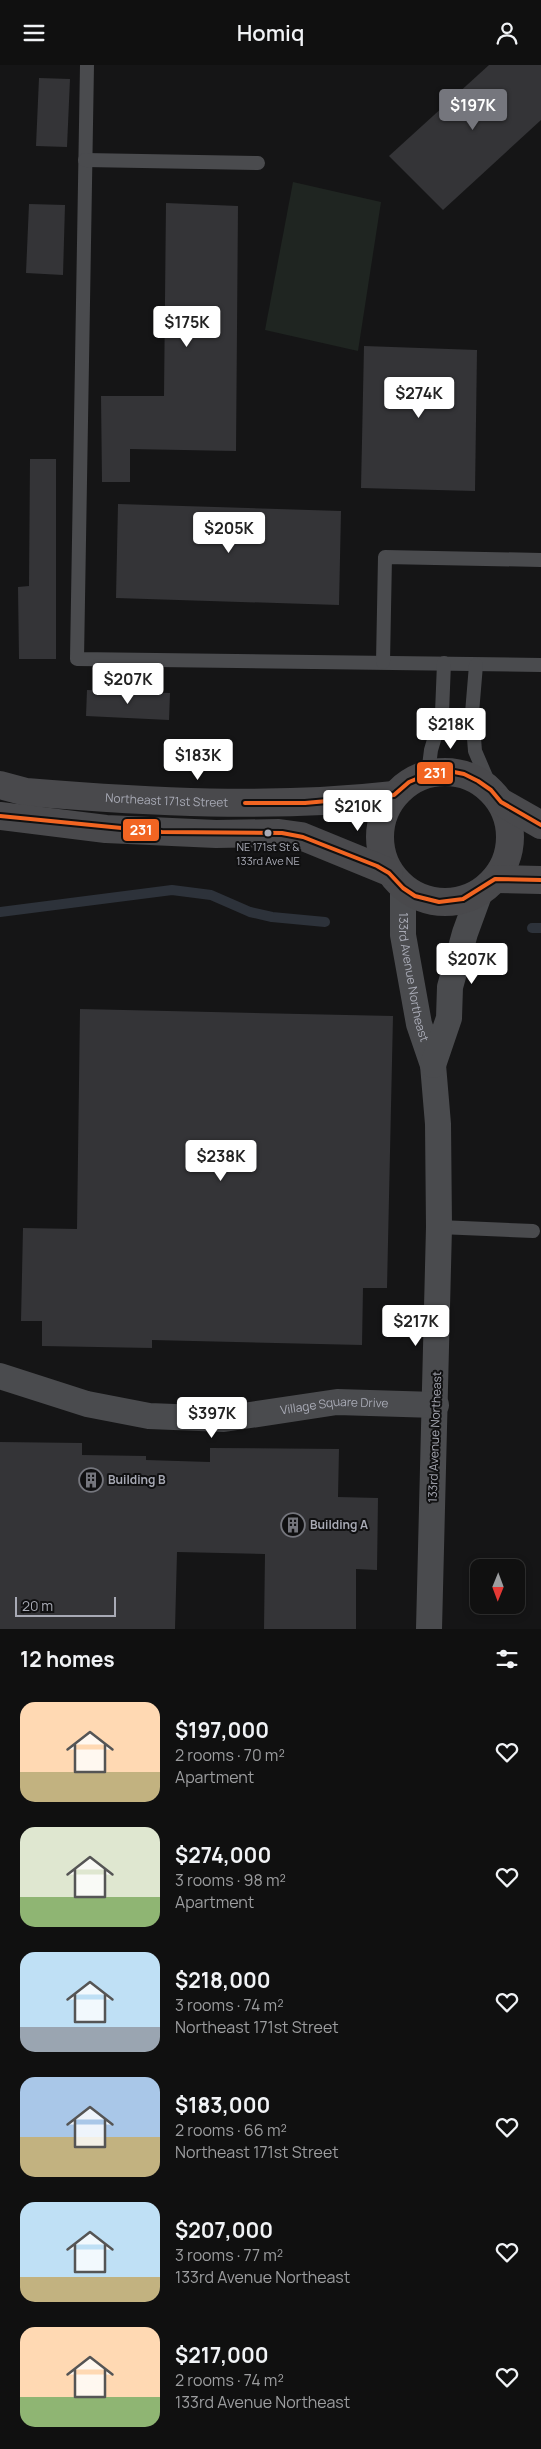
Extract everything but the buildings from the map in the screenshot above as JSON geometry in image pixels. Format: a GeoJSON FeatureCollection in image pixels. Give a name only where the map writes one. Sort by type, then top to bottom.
{"type":"FeatureCollection","features":[{"type":"Feature","properties":{"kind":"main road"},"geometry":{"type":"LineString","coordinates":[[396,880],[381,853],[379,833],[384,813],[394,795],[409,782],[428,774],[449,771],[464,774],[478,781],[497,798],[541,825]]}},
{"type":"Feature","properties":{"kind":"main road","name":"Northeast 171st Street"},"geometry":{"type":"LineString","coordinates":[[0,785],[26,792],[186,803],[305,803],[394,795]]}},
{"type":"Feature","properties":{"kind":"main road"},"geometry":{"type":"LineString","coordinates":[[0,816],[106,829],[294,835],[396,880],[421,898],[441,902],[462,900],[488,885],[506,861],[510,841],[509,821],[497,798]]}},
{"type":"Feature","properties":{"kind":"main road"},"geometry":{"type":"LineString","coordinates":[[488,885],[541,880]]}},
{"type":"Feature","properties":{"kind":"street","name":"133rd Avenue Northeast"},"geometry":{"type":"LineString","coordinates":[[396,880],[403,935],[419,1024],[433,1065],[438,1124],[440,1227],[429,1629]]}},
{"type":"Feature","properties":{"kind":"street","name":"133rd Avenue Northeast"},"geometry":{"type":"LineString","coordinates":[[433,1065],[449,1018],[450,987],[465,933],[488,885]]}},
{"type":"Feature","properties":{"kind":"street","name":"Village Square Drive"},"geometry":{"type":"LineString","coordinates":[[0,1376],[88,1404],[149,1416],[224,1419],[337,1402],[436,1405]]}},
{"type":"Feature","properties":{"kind":"lane"},"geometry":{"type":"LineString","coordinates":[[87,65],[77,659],[541,665]]}},
{"type":"Feature","properties":{"kind":"lane"},"geometry":{"type":"LineString","coordinates":[[85,159],[258,163]]}},
{"type":"Feature","properties":{"kind":"lane"},"geometry":{"type":"LineString","coordinates":[[383,663],[385,557],[541,560]]}},
{"type":"Feature","properties":{"kind":"lane"},"geometry":{"type":"LineString","coordinates":[[428,774],[431,750],[442,713],[444,663]]}},
{"type":"Feature","properties":{"kind":"lane"},"geometry":{"type":"LineString","coordinates":[[476,665],[472,713],[475,751],[497,798]]}},
{"type":"Feature","properties":{"kind":"lane"},"geometry":{"type":"LineString","coordinates":[[440,1227],[533,1231]]}},
{"type":"Feature","properties":{"kind":"shaded area"},"geometry":{"type":"Polygon","coordinates":[[[293,182],[381,202],[358,351],[265,330],[293,182]]]}},
{"type":"Feature","properties":{"kind":"waterway"},"geometry":{"type":"LineString","coordinates":[[0,912],[172,890],[211,895],[250,912],[272,917],[325,922]]}},
{"type":"Feature","properties":{"kind":"waterway"},"geometry":{"type":"LineString","coordinates":[[532,928],[541,928]]}},
{"type":"Feature","properties":{"kind":"transit line","name":"231"},"geometry":{"type":"LineString","coordinates":[[245,803],[305,803],[394,795],[409,782],[428,774],[449,771],[464,774],[478,781],[491,790],[501,802],[541,825]]}},
{"type":"Feature","properties":{"kind":"transit line","name":"231"},"geometry":{"type":"LineString","coordinates":[[0,816],[162,832],[282,833],[303,837],[377,866],[389,873],[403,888],[415,896],[439,902],[463,899],[495,879],[541,880]]}},
{"type":"Feature","properties":{"kind":"place","name":"NE 171st St & 133rd Ave NE"},"geometry":{"type":"Point","coordinates":[268,833]}},
{"type":"Feature","properties":{"kind":"place","name":"Building B"},"geometry":{"type":"Point","coordinates":[91,1480]}},
{"type":"Feature","properties":{"kind":"place","name":"Building A"},"geometry":{"type":"Point","coordinates":[293,1525]}}]}
